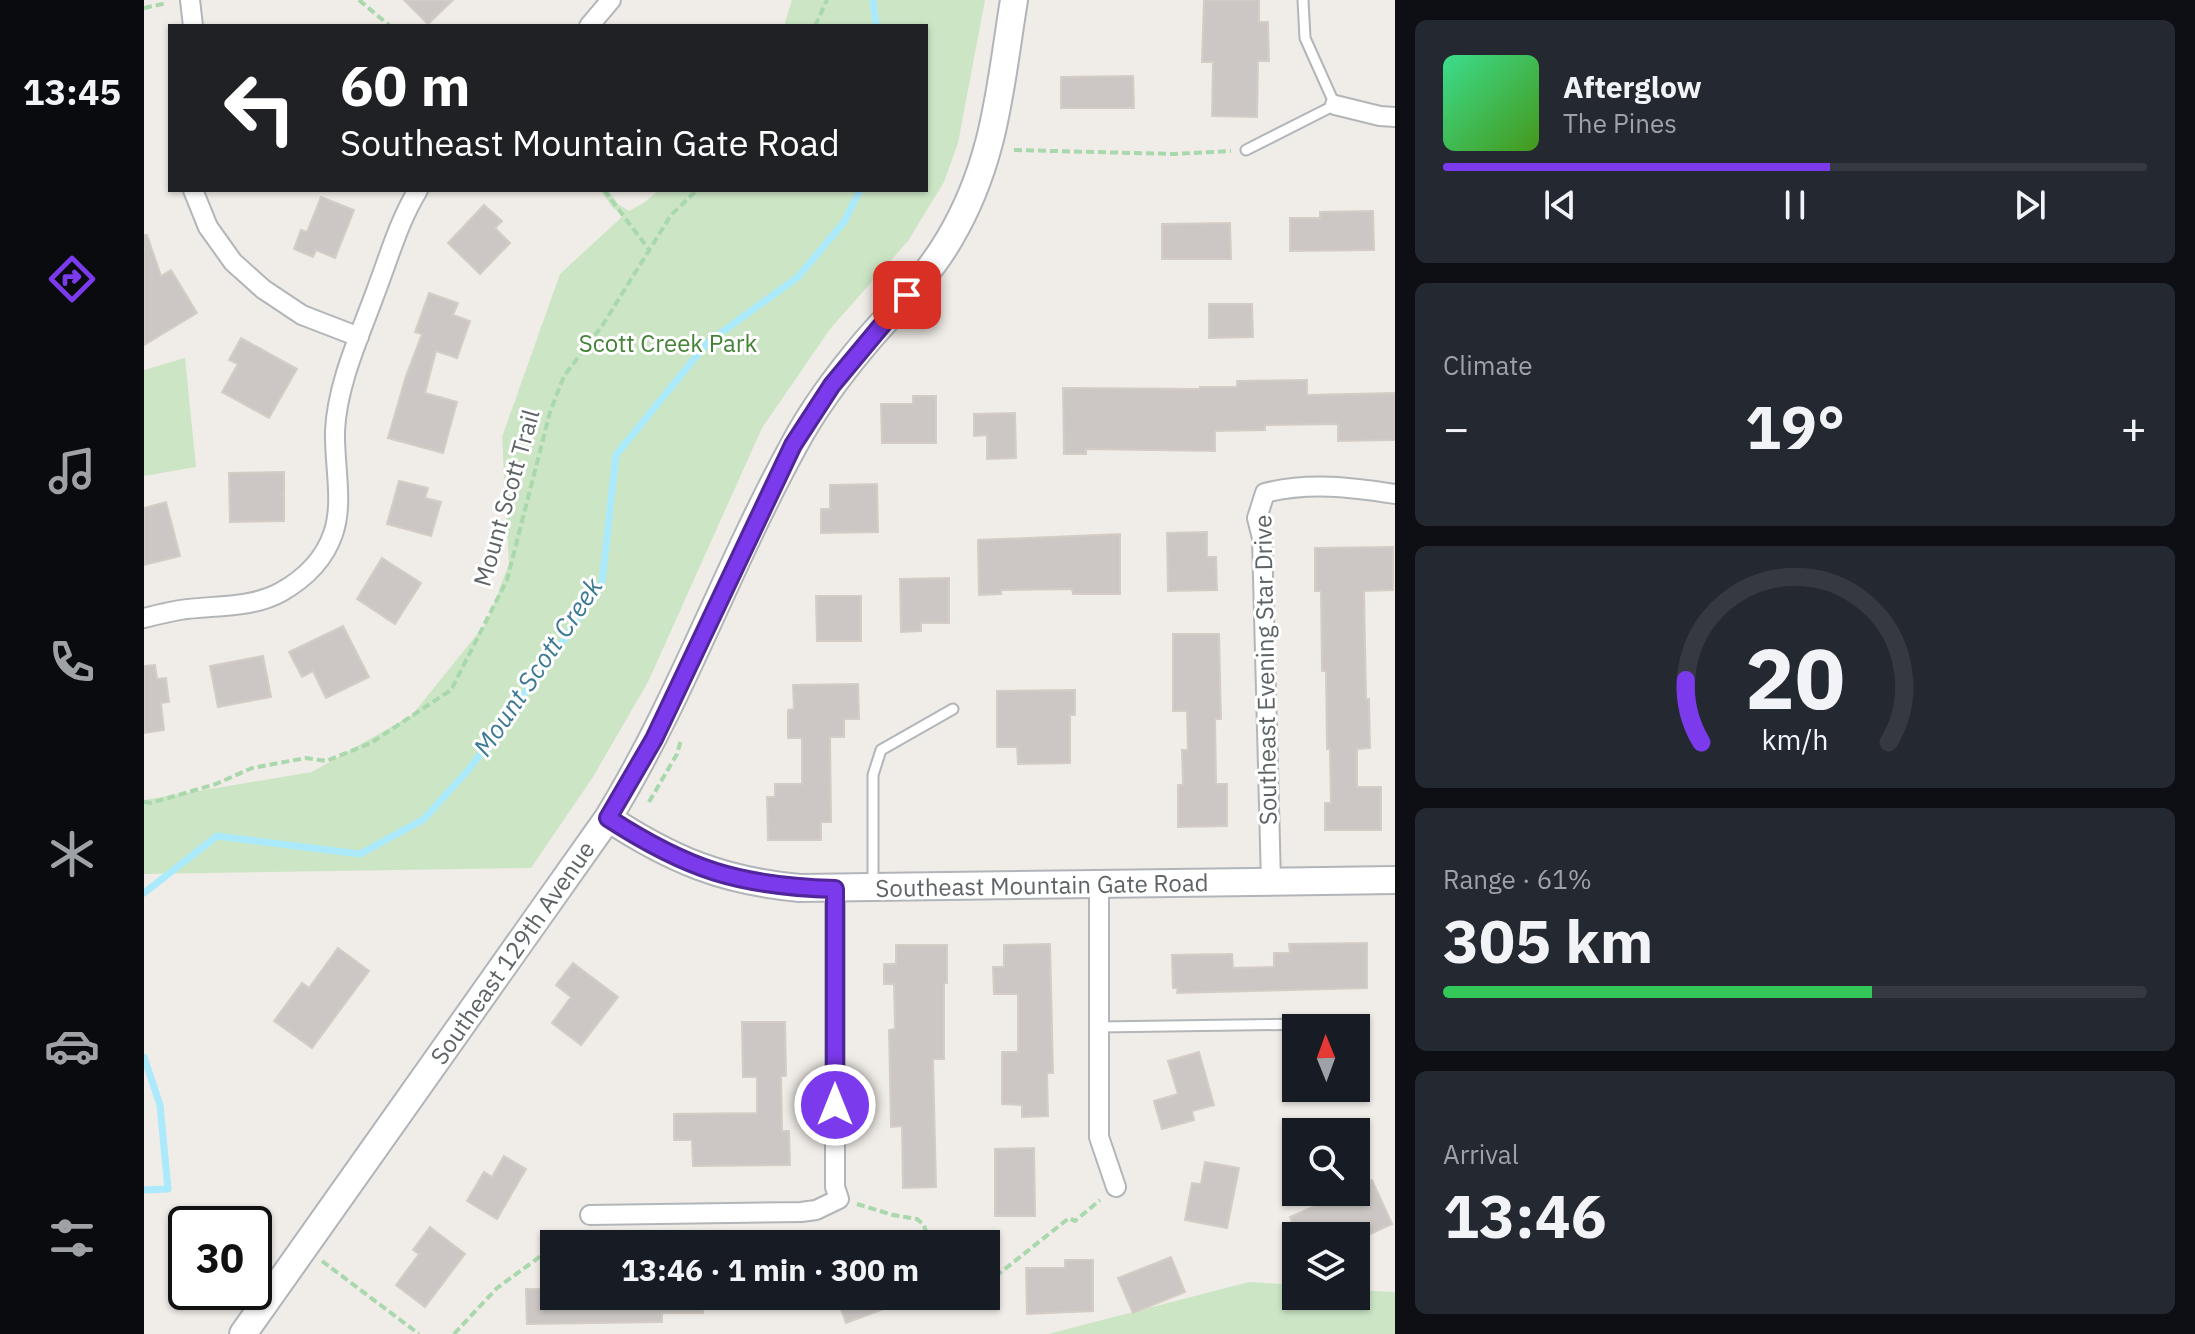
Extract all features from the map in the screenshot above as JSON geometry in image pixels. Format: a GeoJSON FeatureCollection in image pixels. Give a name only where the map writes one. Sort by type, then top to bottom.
{"type":"FeatureCollection","features":[{"type":"Feature","properties":{"kind":"main road","name":"Southeast 129th Avenue"},"geometry":{"type":"LineString","coordinates":[[243,1334],[608,818],[654,739],[803,428],[848,365],[924,276],[950,238],[980,179],[990,146],[1014,0]]}},
{"type":"Feature","properties":{"kind":"main road","name":"Southeast Mountain Gate Road"},"geometry":{"type":"LineString","coordinates":[[608,818],[668,855],[710,872],[772,886],[873,889],[1395,880]]}},
{"type":"Feature","properties":{"kind":"street"},"geometry":{"type":"LineString","coordinates":[[190,0],[193,24]]}},
{"type":"Feature","properties":{"kind":"street"},"geometry":{"type":"LineString","coordinates":[[591,24],[611,0]]}},
{"type":"Feature","properties":{"kind":"street"},"geometry":{"type":"LineString","coordinates":[[1335,105],[1395,117]]}},
{"type":"Feature","properties":{"kind":"street"},"geometry":{"type":"LineString","coordinates":[[194,192],[208,227],[233,262],[263,289],[302,315],[359,337]]}},
{"type":"Feature","properties":{"kind":"street"},"geometry":{"type":"LineString","coordinates":[[144,618],[178,610],[251,603],[279,593],[302,578],[321,558],[334,533],[337,508],[335,430],[340,398],[406,210],[417,192]]}},
{"type":"Feature","properties":{"kind":"street","name":"Southeast Evening Star Drive"},"geometry":{"type":"LineString","coordinates":[[1271,882],[1262,538],[1257,518],[1261,505],[1265,493],[1290,487],[1338,486],[1395,494]]}},
{"type":"Feature","properties":{"kind":"street"},"geometry":{"type":"LineString","coordinates":[[1099,885],[1099,1137],[1116,1187]]}},
{"type":"Feature","properties":{"kind":"street"},"geometry":{"type":"LineString","coordinates":[[590,1215],[801,1212],[816,1210],[839,1199],[835,1187],[835,889]]}},
{"type":"Feature","properties":{"kind":"lane"},"geometry":{"type":"LineString","coordinates":[[1246,150],[1335,105],[1305,38],[1303,0]]}},
{"type":"Feature","properties":{"kind":"lane"},"geometry":{"type":"LineString","coordinates":[[873,889],[873,775],[881,750],[953,709]]}},
{"type":"Feature","properties":{"kind":"lane"},"geometry":{"type":"LineString","coordinates":[[1099,1027],[1282,1024]]}},
{"type":"Feature","properties":{"kind":"path"},"geometry":{"type":"LineString","coordinates":[[359,0],[388,24]]}},
{"type":"Feature","properties":{"kind":"path"},"geometry":{"type":"LineString","coordinates":[[816,24],[827,0]]}},
{"type":"Feature","properties":{"kind":"path"},"geometry":{"type":"LineString","coordinates":[[144,8],[167,3]]}},
{"type":"Feature","properties":{"kind":"path"},"geometry":{"type":"LineString","coordinates":[[1012,160],[1016,137]]}},
{"type":"Feature","properties":{"kind":"path"},"geometry":{"type":"LineString","coordinates":[[1014,150],[1158,154],[1246,150]]}},
{"type":"Feature","properties":{"kind":"path"},"geometry":{"type":"LineString","coordinates":[[606,192],[650,251]]}},
{"type":"Feature","properties":{"kind":"path","name":"Mount Scott Trail"},"geometry":{"type":"LineString","coordinates":[[144,802],[151,803],[216,784],[252,768],[306,758],[326,761],[371,743],[451,690],[507,580],[550,412],[564,376],[602,326],[671,215],[695,192]]}},
{"type":"Feature","properties":{"kind":"path"},"geometry":{"type":"LineString","coordinates":[[649,802],[677,754],[686,728]]}},
{"type":"Feature","properties":{"kind":"path"},"geometry":{"type":"LineString","coordinates":[[1000,1273],[1069,1218],[1075,1221],[1116,1187]]}},
{"type":"Feature","properties":{"kind":"path"},"geometry":{"type":"LineString","coordinates":[[839,1199],[917,1219],[925,1230]]}},
{"type":"Feature","properties":{"kind":"path"},"geometry":{"type":"LineString","coordinates":[[454,1334],[487,1296],[540,1257]]}},
{"type":"Feature","properties":{"kind":"path"},"geometry":{"type":"LineString","coordinates":[[328,1265],[419,1334]]}},
{"type":"Feature","properties":{"kind":"green space","name":"Scott Creek Park"},"geometry":{"type":"Polygon","coordinates":[[[792,0],[985,0],[958,143],[944,182],[908,241],[830,329],[762,428],[648,682],[593,777],[531,868],[144,874],[144,800],[312,772],[412,715],[487,622],[509,564],[502,437],[560,274],[624,215],[613,208],[601,192],[609,192],[618,204],[629,211],[657,192],[928,192],[928,24],[785,24],[792,0]]]}},
{"type":"Feature","properties":{"kind":"green space"},"geometry":{"type":"Polygon","coordinates":[[[185,358],[196,467],[144,476],[144,370],[185,358]]]}},
{"type":"Feature","properties":{"kind":"green space"},"geometry":{"type":"Polygon","coordinates":[[[1249,1282],[1282,1284],[1282,1310],[1370,1310],[1370,1291],[1395,1292],[1395,1334],[1048,1334],[1249,1282]]]}},
{"type":"Feature","properties":{"kind":"building"},"geometry":{"type":"Polygon","coordinates":[[[404,0],[453,0],[428,24],[404,0]]]}},
{"type":"Feature","properties":{"kind":"building"},"geometry":{"type":"Polygon","coordinates":[[[1204,0],[1259,0],[1259,22],[1268,22],[1269,61],[1258,61],[1257,117],[1212,116],[1213,62],[1202,62],[1204,0]]]}},
{"type":"Feature","properties":{"kind":"building"},"geometry":{"type":"Polygon","coordinates":[[[1133,76],[1134,108],[1061,108],[1061,77],[1133,76]]]}},
{"type":"Feature","properties":{"kind":"building"},"geometry":{"type":"Polygon","coordinates":[[[321,197],[354,210],[335,258],[316,250],[313,257],[294,249],[301,230],[307,232],[321,197]]]}},
{"type":"Feature","properties":{"kind":"building"},"geometry":{"type":"Polygon","coordinates":[[[484,205],[502,221],[495,228],[510,243],[480,274],[448,243],[484,205]]]}},
{"type":"Feature","properties":{"kind":"building"},"geometry":{"type":"Polygon","coordinates":[[[1373,211],[1374,250],[1290,251],[1290,218],[1320,218],[1320,212],[1373,211]]]}},
{"type":"Feature","properties":{"kind":"building"},"geometry":{"type":"Polygon","coordinates":[[[1230,223],[1231,259],[1162,259],[1162,224],[1230,223]]]}},
{"type":"Feature","properties":{"kind":"building"},"geometry":{"type":"Polygon","coordinates":[[[144,235],[147,235],[161,276],[171,270],[197,313],[144,345],[144,235]]]}},
{"type":"Feature","properties":{"kind":"building"},"geometry":{"type":"Polygon","coordinates":[[[429,293],[458,303],[453,315],[470,321],[457,358],[436,351],[425,393],[457,402],[443,453],[388,438],[422,334],[415,332],[429,293]]]}},
{"type":"Feature","properties":{"kind":"building"},"geometry":{"type":"Polygon","coordinates":[[[1209,304],[1252,304],[1253,337],[1209,338],[1209,304]]]}},
{"type":"Feature","properties":{"kind":"building"},"geometry":{"type":"Polygon","coordinates":[[[241,338],[297,369],[269,418],[222,392],[238,364],[229,360],[241,338]]]}},
{"type":"Feature","properties":{"kind":"building"},"geometry":{"type":"Polygon","coordinates":[[[1307,380],[1307,395],[1395,393],[1395,440],[1338,441],[1338,424],[1265,425],[1265,430],[1215,431],[1215,451],[1086,449],[1086,454],[1064,454],[1063,388],[1200,389],[1237,387],[1237,381],[1307,380]]]}},
{"type":"Feature","properties":{"kind":"building"},"geometry":{"type":"Polygon","coordinates":[[[913,396],[936,396],[936,443],[882,443],[881,404],[913,404],[913,396]]]}},
{"type":"Feature","properties":{"kind":"building"},"geometry":{"type":"Polygon","coordinates":[[[1015,413],[1016,458],[987,459],[987,435],[974,436],[974,414],[1015,413]]]}},
{"type":"Feature","properties":{"kind":"building"},"geometry":{"type":"Polygon","coordinates":[[[284,472],[284,494],[281,494],[284,496],[284,521],[230,522],[229,473],[284,472]]]}},
{"type":"Feature","properties":{"kind":"building"},"geometry":{"type":"Polygon","coordinates":[[[399,481],[428,488],[425,498],[441,502],[431,536],[387,524],[399,481]]]}},
{"type":"Feature","properties":{"kind":"building"},"geometry":{"type":"Polygon","coordinates":[[[877,484],[878,532],[821,533],[821,509],[830,509],[830,485],[877,484]]]}},
{"type":"Feature","properties":{"kind":"building"},"geometry":{"type":"Polygon","coordinates":[[[166,502],[180,556],[144,565],[144,508],[166,502]]]}},
{"type":"Feature","properties":{"kind":"building"},"geometry":{"type":"Polygon","coordinates":[[[1207,532],[1207,557],[1216,557],[1217,590],[1168,591],[1167,533],[1207,532]]]}},
{"type":"Feature","properties":{"kind":"building"},"geometry":{"type":"Polygon","coordinates":[[[1120,534],[1120,594],[1073,594],[1072,589],[1001,590],[1001,594],[979,595],[978,540],[1120,534]]]}},
{"type":"Feature","properties":{"kind":"building"},"geometry":{"type":"Polygon","coordinates":[[[1393,547],[1393,590],[1364,591],[1370,748],[1357,749],[1357,787],[1381,787],[1381,830],[1325,830],[1325,803],[1331,803],[1330,749],[1327,749],[1326,671],[1322,671],[1321,591],[1315,591],[1315,548],[1393,547]]]}},
{"type":"Feature","properties":{"kind":"building"},"geometry":{"type":"Polygon","coordinates":[[[382,558],[421,583],[395,624],[357,599],[382,558]]]}},
{"type":"Feature","properties":{"kind":"building"},"geometry":{"type":"Polygon","coordinates":[[[949,578],[949,623],[921,623],[921,631],[901,632],[900,579],[949,578]]]}},
{"type":"Feature","properties":{"kind":"building"},"geometry":{"type":"Polygon","coordinates":[[[816,596],[861,596],[861,641],[817,641],[816,596]]]}},
{"type":"Feature","properties":{"kind":"building"},"geometry":{"type":"Polygon","coordinates":[[[343,626],[369,677],[326,698],[313,671],[302,677],[289,652],[343,626]]]}},
{"type":"Feature","properties":{"kind":"building"},"geometry":{"type":"Polygon","coordinates":[[[1173,634],[1219,634],[1221,719],[1215,719],[1216,784],[1227,784],[1227,826],[1178,827],[1178,785],[1183,785],[1182,750],[1188,750],[1187,711],[1173,711],[1173,634]]]}},
{"type":"Feature","properties":{"kind":"building"},"geometry":{"type":"Polygon","coordinates":[[[263,656],[271,697],[218,707],[210,666],[263,656]]]}},
{"type":"Feature","properties":{"kind":"building"},"geometry":{"type":"Polygon","coordinates":[[[155,665],[157,679],[166,678],[169,702],[161,703],[164,730],[144,733],[144,666],[155,665]]]}},
{"type":"Feature","properties":{"kind":"building"},"geometry":{"type":"Polygon","coordinates":[[[858,684],[859,719],[844,719],[844,737],[830,737],[831,822],[821,822],[821,840],[768,840],[767,797],[775,797],[775,784],[802,784],[802,738],[788,738],[788,710],[794,709],[793,685],[858,684]]]}},
{"type":"Feature","properties":{"kind":"building"},"geometry":{"type":"Polygon","coordinates":[[[1075,690],[1075,715],[1070,715],[1070,763],[1018,764],[1017,747],[997,747],[997,691],[1075,690]]]}},
{"type":"Feature","properties":{"kind":"building"},"geometry":{"type":"Polygon","coordinates":[[[1367,943],[1367,988],[1177,993],[1178,988],[1173,988],[1172,955],[1232,954],[1233,968],[1274,967],[1274,953],[1290,953],[1289,944],[1367,943]]]}},
{"type":"Feature","properties":{"kind":"building"},"geometry":{"type":"Polygon","coordinates":[[[1050,944],[1053,1073],[1047,1073],[1048,1116],[1022,1117],[1022,1105],[1002,1104],[1002,1052],[1018,1052],[1018,994],[994,994],[993,967],[1004,967],[1004,945],[1050,944]]]}},
{"type":"Feature","properties":{"kind":"building"},"geometry":{"type":"Polygon","coordinates":[[[896,945],[947,945],[944,1059],[933,1059],[936,1187],[903,1188],[902,1126],[891,1127],[889,1030],[895,1029],[894,984],[884,984],[884,964],[896,964],[896,945]]]}},
{"type":"Feature","properties":{"kind":"building"},"geometry":{"type":"Polygon","coordinates":[[[338,948],[369,971],[312,1048],[274,1021],[302,983],[309,988],[338,948]]]}},
{"type":"Feature","properties":{"kind":"building"},"geometry":{"type":"Polygon","coordinates":[[[573,963],[618,997],[581,1045],[552,1023],[571,997],[556,985],[573,963]]]}},
{"type":"Feature","properties":{"kind":"building"},"geometry":{"type":"Polygon","coordinates":[[[742,1022],[785,1022],[786,1076],[781,1076],[782,1131],[789,1131],[790,1165],[693,1166],[692,1140],[674,1140],[674,1114],[757,1113],[757,1077],[743,1077],[742,1022]]]}},
{"type":"Feature","properties":{"kind":"building"},"geometry":{"type":"Polygon","coordinates":[[[1199,1052],[1214,1105],[1192,1111],[1194,1120],[1162,1129],[1154,1101],[1178,1094],[1168,1061],[1199,1052]]]}},
{"type":"Feature","properties":{"kind":"building"},"geometry":{"type":"Polygon","coordinates":[[[1034,1148],[1035,1216],[995,1216],[995,1149],[1034,1148]]]}},
{"type":"Feature","properties":{"kind":"building"},"geometry":{"type":"Polygon","coordinates":[[[504,1156],[526,1169],[497,1219],[467,1201],[484,1172],[492,1177],[504,1156]]]}},
{"type":"Feature","properties":{"kind":"building"},"geometry":{"type":"Polygon","coordinates":[[[1205,1162],[1239,1168],[1227,1228],[1185,1220],[1192,1183],[1201,1184],[1205,1162]]]}},
{"type":"Feature","properties":{"kind":"building"},"geometry":{"type":"Polygon","coordinates":[[[1370,1181],[1392,1224],[1370,1234],[1370,1222],[1292,1222],[1290,1217],[1315,1206],[1370,1206],[1370,1181]]]}},
{"type":"Feature","properties":{"kind":"building"},"geometry":{"type":"Polygon","coordinates":[[[430,1227],[465,1254],[425,1307],[396,1285],[419,1254],[413,1250],[430,1227]]]}},
{"type":"Feature","properties":{"kind":"building"},"geometry":{"type":"Polygon","coordinates":[[[1171,1257],[1185,1292],[1133,1313],[1118,1278],[1171,1257]]]}},
{"type":"Feature","properties":{"kind":"building"},"geometry":{"type":"Polygon","coordinates":[[[1065,1260],[1093,1260],[1093,1311],[1027,1314],[1026,1268],[1065,1268],[1065,1260]]]}},
{"type":"Feature","properties":{"kind":"building"},"geometry":{"type":"Polygon","coordinates":[[[526,1289],[540,1289],[540,1310],[703,1310],[703,1313],[662,1313],[662,1322],[527,1324],[526,1289]]]}},
{"type":"Feature","properties":{"kind":"building"},"geometry":{"type":"Polygon","coordinates":[[[841,1310],[881,1310],[846,1323],[841,1310]]]}},
{"type":"Feature","properties":{"kind":"waterway","name":"Mount Scott Creek"},"geometry":{"type":"LineString","coordinates":[[873,0],[876,24]]}},
{"type":"Feature","properties":{"kind":"waterway","name":"Mount Scott Creek"},"geometry":{"type":"LineString","coordinates":[[144,893],[217,836],[360,854],[424,819],[470,768],[566,637],[602,582],[616,455],[707,343],[798,277],[844,222],[859,192]]}},
{"type":"Feature","properties":{"kind":"waterway","name":"Mount Scott Creek"},"geometry":{"type":"LineString","coordinates":[[144,1057],[160,1105],[168,1189],[144,1190]]}},
{"type":"Feature","properties":{"kind":"route"},"geometry":{"type":"LineString","coordinates":[[835,1105],[835,889],[772,886],[710,872],[668,855],[608,818],[654,739],[793,445],[832,385],[907,295]]}}]}
